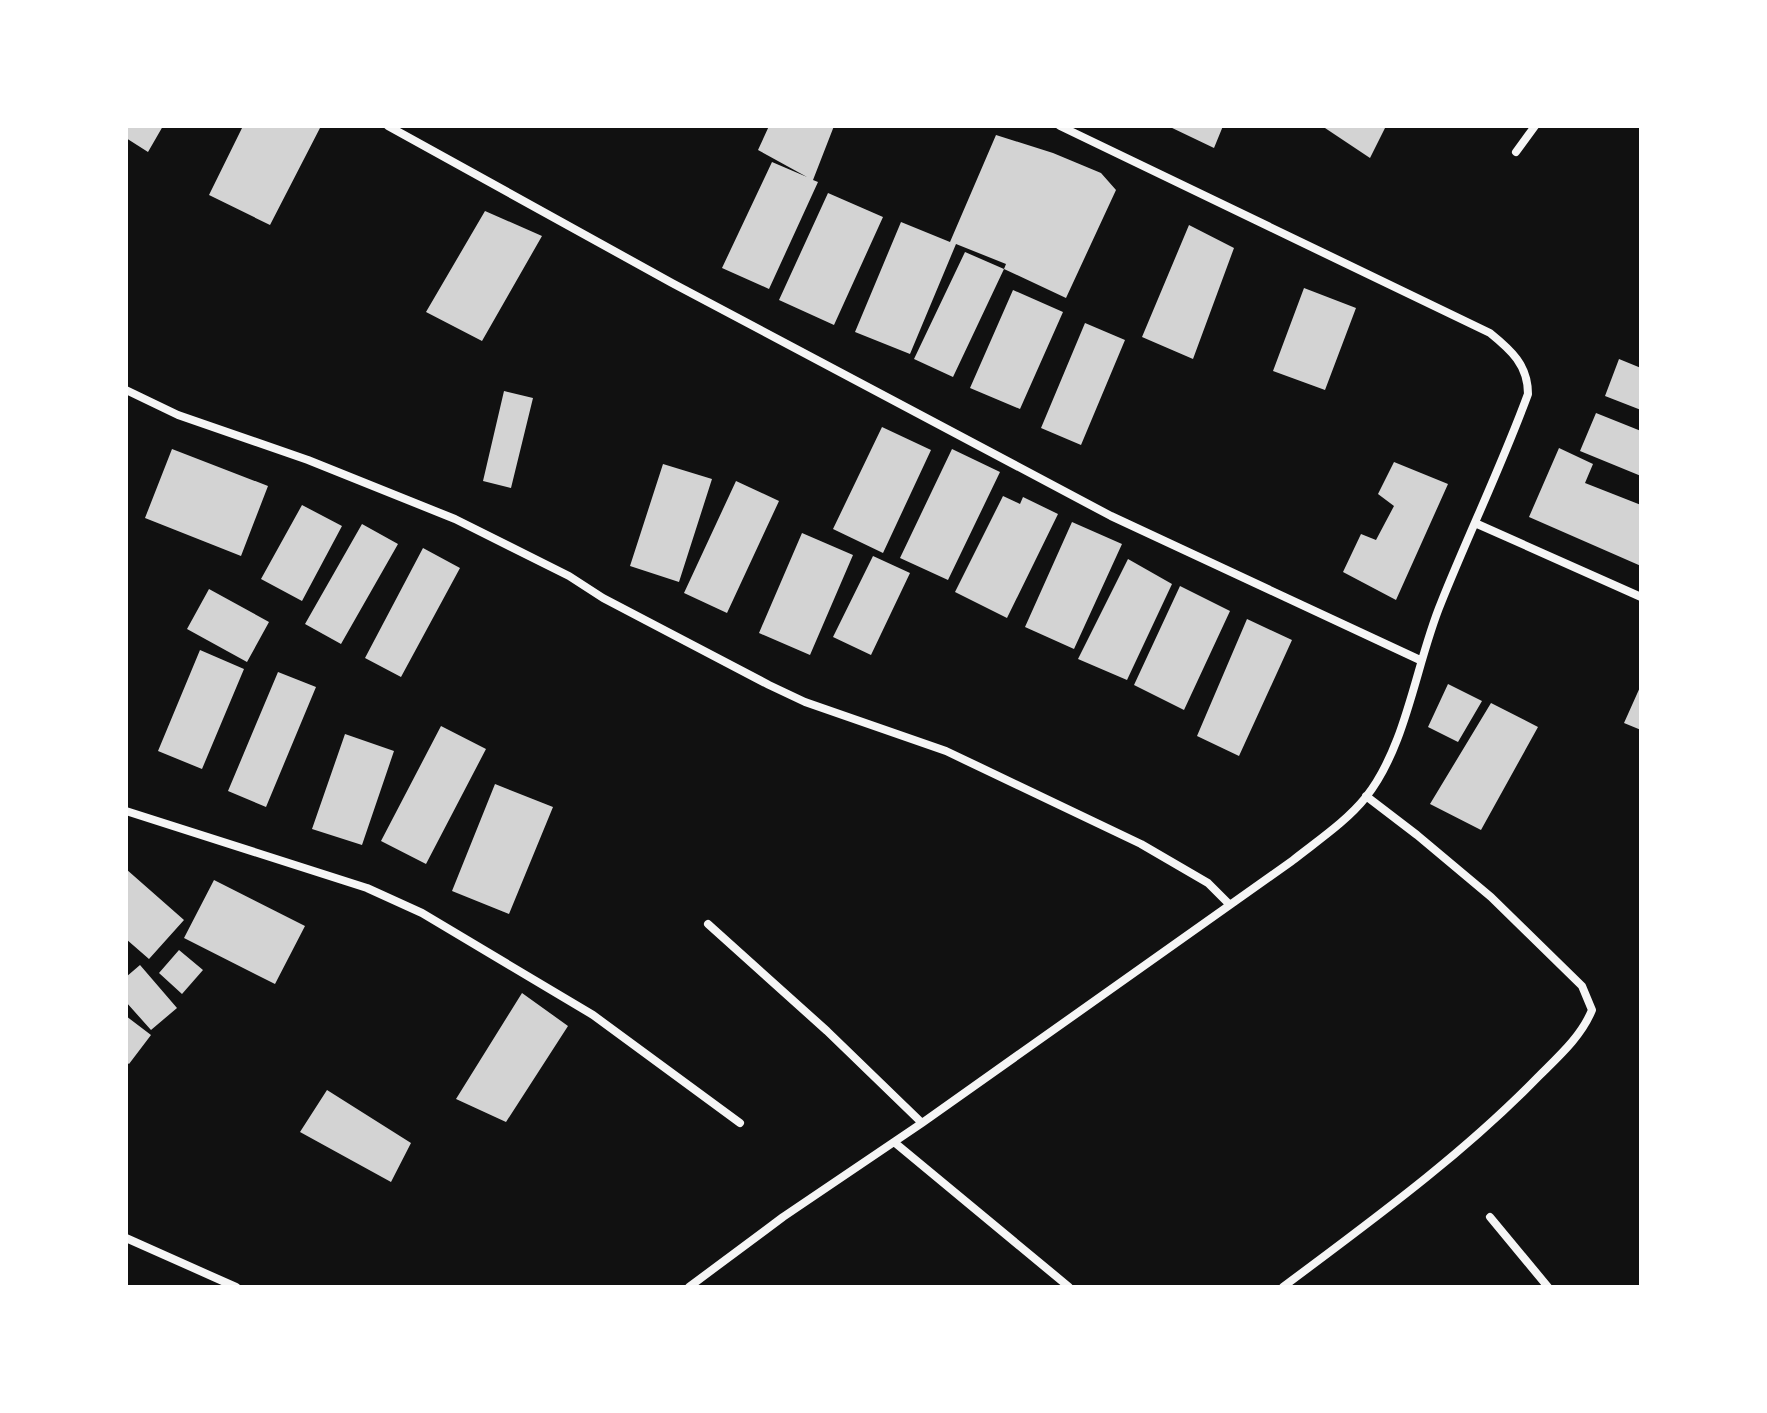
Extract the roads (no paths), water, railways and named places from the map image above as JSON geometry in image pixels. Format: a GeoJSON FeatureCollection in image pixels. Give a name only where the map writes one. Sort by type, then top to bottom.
{"type":"FeatureCollection","features":[{"type":"Feature","properties":{"kind":"street"},"geometry":{"type":"LineString","coordinates":[[388,126],[672,283],[1111,516],[1420,660]]}},
{"type":"Feature","properties":{"kind":"street"},"geometry":{"type":"LineString","coordinates":[[689,1287],[783,1217],[922,1123],[1229,904],[1331,830],[1366,796],[1397,738],[1440,604],[1528,394],[1528,379],[1523,366],[1510,349],[1490,333],[1060,126]]}},
{"type":"Feature","properties":{"kind":"street"},"geometry":{"type":"LineString","coordinates":[[1516,152],[1535,126]]}},
{"type":"Feature","properties":{"kind":"street"},"geometry":{"type":"LineString","coordinates":[[126,390],[178,415],[336,471],[504,542],[603,598],[781,691],[946,751],[1141,844],[1208,883],[1229,904]]}},
{"type":"Feature","properties":{"kind":"street"},"geometry":{"type":"LineString","coordinates":[[1475,523],[1641,597]]}},
{"type":"Feature","properties":{"kind":"street"},"geometry":{"type":"LineString","coordinates":[[1283,1287],[1427,1177],[1512,1106],[1576,1038],[1592,1010],[1582,986],[1491,897],[1366,796]]}},
{"type":"Feature","properties":{"kind":"street"},"geometry":{"type":"LineString","coordinates":[[126,811],[367,888],[422,913],[593,1015],[740,1123]]}},
{"type":"Feature","properties":{"kind":"street"},"geometry":{"type":"LineString","coordinates":[[708,924],[827,1031],[922,1123]]}},
{"type":"Feature","properties":{"kind":"street"},"geometry":{"type":"LineString","coordinates":[[894,1142],[1069,1287]]}},
{"type":"Feature","properties":{"kind":"street"},"geometry":{"type":"LineString","coordinates":[[1490,1217],[1548,1287]]}},
{"type":"Feature","properties":{"kind":"street"},"geometry":{"type":"LineString","coordinates":[[126,1238],[236,1287]]}}]}
